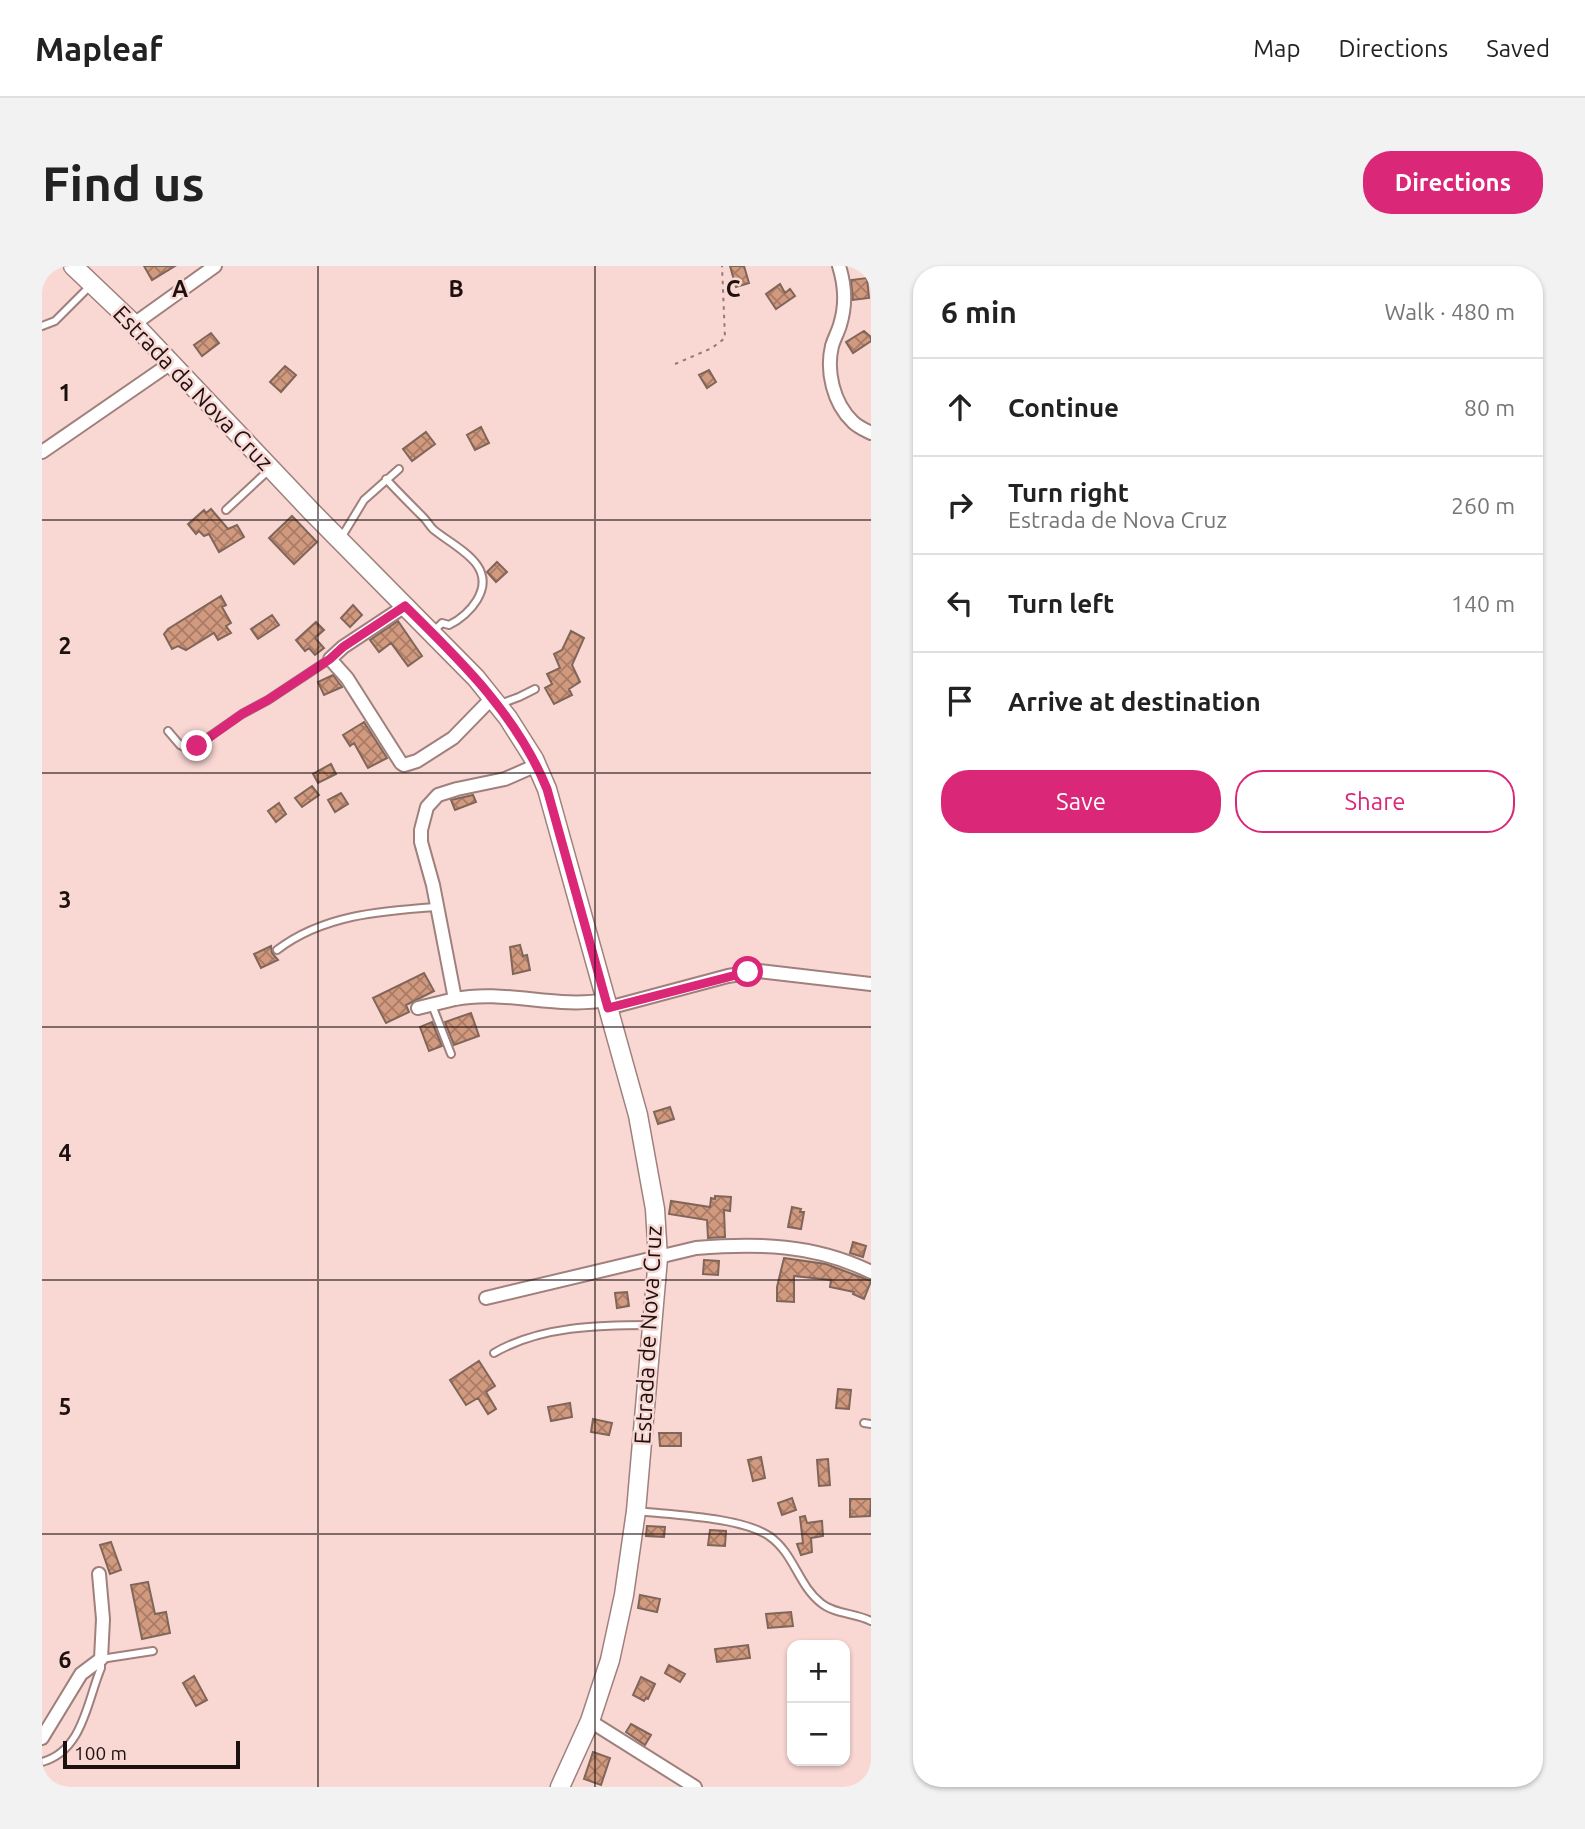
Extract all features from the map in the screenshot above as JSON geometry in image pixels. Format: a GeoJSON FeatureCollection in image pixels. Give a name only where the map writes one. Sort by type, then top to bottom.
{"type":"FeatureCollection","features":[{"type":"Feature","properties":{"kind":"main road","name":"Estrada da Nova Cruz"},"geometry":{"type":"LineString","coordinates":[[73,266],[134,324],[312,511]]}},
{"type":"Feature","properties":{"kind":"main road","name":"Estrada de Nova Cruz"},"geometry":{"type":"LineString","coordinates":[[312,511],[495,701],[537,765],[547,789],[647,1157],[655,1209],[657,1258],[636,1511],[610,1660],[590,1721],[561,1787]]}},
{"type":"Feature","properties":{"kind":"street"},"geometry":{"type":"LineString","coordinates":[[134,324],[215,266]]}},
{"type":"Feature","properties":{"kind":"street"},"geometry":{"type":"LineString","coordinates":[[839,266],[844,304],[832,345],[830,377],[844,411],[854,423],[871,433]]}},
{"type":"Feature","properties":{"kind":"street"},"geometry":{"type":"LineString","coordinates":[[42,452],[172,363]]}},
{"type":"Feature","properties":{"kind":"street"},"geometry":{"type":"LineString","coordinates":[[405,606],[343,647],[330,659],[347,678],[401,763],[404,765],[417,761],[453,738],[495,701]]}},
{"type":"Feature","properties":{"kind":"street"},"geometry":{"type":"LineString","coordinates":[[455,999],[421,842],[424,818],[432,800],[457,789],[505,779],[537,765]]}},
{"type":"Feature","properties":{"kind":"street"},"geometry":{"type":"LineString","coordinates":[[418,1008],[478,995],[607,1004],[760,971],[871,984]]}},
{"type":"Feature","properties":{"kind":"street"},"geometry":{"type":"LineString","coordinates":[[486,1297],[696,1248],[731,1245],[782,1246],[819,1253],[871,1272]]}},
{"type":"Feature","properties":{"kind":"street"},"geometry":{"type":"LineString","coordinates":[[42,1738],[81,1674],[102,1659],[103,1619],[99,1574]]}},
{"type":"Feature","properties":{"kind":"street"},"geometry":{"type":"LineString","coordinates":[[590,1721],[695,1787]]}},
{"type":"Feature","properties":{"kind":"lane"},"geometry":{"type":"LineString","coordinates":[[42,326],[55,321],[92,284]]}},
{"type":"Feature","properties":{"kind":"lane"},"geometry":{"type":"LineString","coordinates":[[226,509],[271,468]]}},
{"type":"Feature","properties":{"kind":"lane"},"geometry":{"type":"LineString","coordinates":[[339,539],[364,500],[398,469]]}},
{"type":"Feature","properties":{"kind":"lane"},"geometry":{"type":"LineString","coordinates":[[386,478],[433,529],[456,544],[476,563],[482,573],[483,586],[470,609],[456,622],[449,625],[442,623],[432,633]]}},
{"type":"Feature","properties":{"kind":"lane"},"geometry":{"type":"LineString","coordinates":[[168,731],[180,745],[190,750],[330,659]]}},
{"type":"Feature","properties":{"kind":"lane"},"geometry":{"type":"LineString","coordinates":[[495,701],[519,697],[535,689]]}},
{"type":"Feature","properties":{"kind":"lane"},"geometry":{"type":"LineString","coordinates":[[277,950],[306,932],[341,919],[436,907]]}},
{"type":"Feature","properties":{"kind":"lane"},"geometry":{"type":"LineString","coordinates":[[432,1005],[451,1054]]}},
{"type":"Feature","properties":{"kind":"lane"},"geometry":{"type":"LineString","coordinates":[[494,1353],[518,1341],[552,1332],[653,1325]]}},
{"type":"Feature","properties":{"kind":"lane"},"geometry":{"type":"LineString","coordinates":[[636,1511],[708,1518],[751,1528],[769,1536],[790,1557],[808,1591],[823,1606],[871,1621]]}},
{"type":"Feature","properties":{"kind":"lane"},"geometry":{"type":"LineString","coordinates":[[42,1762],[60,1755],[75,1737],[102,1659],[153,1651]]}},
{"type":"Feature","properties":{"kind":"path"},"geometry":{"type":"LineString","coordinates":[[676,364],[712,348],[725,338],[722,266]]}},
{"type":"Feature","properties":{"kind":"building"},"geometry":{"type":"Polygon","coordinates":[[[144,266],[175,266],[152,280],[144,266]]]}},
{"type":"Feature","properties":{"kind":"building"},"geometry":{"type":"Polygon","coordinates":[[[730,266],[744,266],[749,283],[736,287],[730,266]]]}},
{"type":"Feature","properties":{"kind":"building"},"geometry":{"type":"Polygon","coordinates":[[[867,278],[869,298],[853,300],[851,280],[867,278]]]}},
{"type":"Feature","properties":{"kind":"building"},"geometry":{"type":"Polygon","coordinates":[[[780,284],[785,293],[790,289],[795,296],[776,309],[766,294],[780,284]]]}},
{"type":"Feature","properties":{"kind":"building"},"geometry":{"type":"Polygon","coordinates":[[[864,331],[871,337],[871,341],[853,353],[846,342],[864,331]]]}},
{"type":"Feature","properties":{"kind":"building"},"geometry":{"type":"Polygon","coordinates":[[[211,333],[219,343],[202,356],[194,345],[211,333]]]}},
{"type":"Feature","properties":{"kind":"building"},"geometry":{"type":"Polygon","coordinates":[[[285,366],[296,375],[281,392],[270,382],[285,366]]]}},
{"type":"Feature","properties":{"kind":"building"},"geometry":{"type":"Polygon","coordinates":[[[709,370],[716,382],[707,388],[699,375],[709,370]]]}},
{"type":"Feature","properties":{"kind":"building"},"geometry":{"type":"Polygon","coordinates":[[[481,427],[489,443],[475,450],[467,435],[481,427]]]}},
{"type":"Feature","properties":{"kind":"building"},"geometry":{"type":"Polygon","coordinates":[[[426,432],[435,444],[412,461],[403,449],[426,432]]]}},
{"type":"Feature","properties":{"kind":"building"},"geometry":{"type":"Polygon","coordinates":[[[211,509],[228,529],[237,525],[244,537],[219,552],[209,534],[204,536],[199,531],[196,534],[188,524],[204,510],[206,513],[211,509]]]}},
{"type":"Feature","properties":{"kind":"building"},"geometry":{"type":"Polygon","coordinates":[[[292,516],[317,542],[294,564],[269,538],[292,516]]]}},
{"type":"Feature","properties":{"kind":"building"},"geometry":{"type":"Polygon","coordinates":[[[497,562],[507,572],[496,582],[487,572],[497,562]]]}},
{"type":"Feature","properties":{"kind":"building"},"geometry":{"type":"Polygon","coordinates":[[[221,596],[226,605],[222,607],[231,623],[226,626],[231,633],[218,640],[214,633],[186,650],[178,646],[172,649],[164,634],[168,629],[221,596]]]}},
{"type":"Feature","properties":{"kind":"building"},"geometry":{"type":"Polygon","coordinates":[[[353,605],[362,615],[350,627],[341,618],[353,605]]]}},
{"type":"Feature","properties":{"kind":"building"},"geometry":{"type":"Polygon","coordinates":[[[272,615],[279,625],[258,639],[251,629],[272,615]]]}},
{"type":"Feature","properties":{"kind":"building"},"geometry":{"type":"Polygon","coordinates":[[[398,621],[422,656],[408,666],[391,643],[379,652],[370,640],[398,621]]]}},
{"type":"Feature","properties":{"kind":"building"},"geometry":{"type":"Polygon","coordinates":[[[316,622],[324,630],[315,638],[324,648],[315,655],[309,648],[305,651],[296,640],[316,622]]]}},
{"type":"Feature","properties":{"kind":"building"},"geometry":{"type":"Polygon","coordinates":[[[571,631],[584,638],[572,665],[580,682],[569,689],[572,695],[554,704],[545,688],[552,684],[547,674],[560,668],[554,654],[562,650],[571,631]]]}},
{"type":"Feature","properties":{"kind":"building"},"geometry":{"type":"Polygon","coordinates":[[[333,675],[342,687],[324,695],[318,682],[333,675]]]}},
{"type":"Feature","properties":{"kind":"building"},"geometry":{"type":"Polygon","coordinates":[[[364,722],[387,758],[368,768],[354,743],[350,746],[343,735],[364,722]]]}},
{"type":"Feature","properties":{"kind":"building"},"geometry":{"type":"Polygon","coordinates":[[[331,764],[336,774],[318,783],[313,774],[331,764]]]}},
{"type":"Feature","properties":{"kind":"building"},"geometry":{"type":"Polygon","coordinates":[[[312,786],[319,795],[302,807],[295,798],[312,786]]]}},
{"type":"Feature","properties":{"kind":"building"},"geometry":{"type":"Polygon","coordinates":[[[341,793],[348,804],[335,812],[328,800],[341,793]]]}},
{"type":"Feature","properties":{"kind":"building"},"geometry":{"type":"Polygon","coordinates":[[[473,795],[476,802],[455,810],[451,800],[473,795]]]}},
{"type":"Feature","properties":{"kind":"building"},"geometry":{"type":"Polygon","coordinates":[[[279,803],[286,814],[276,822],[268,811],[279,803]]]}},
{"type":"Feature","properties":{"kind":"building"},"geometry":{"type":"Polygon","coordinates":[[[520,945],[523,956],[527,955],[530,970],[513,974],[510,947],[520,945]]]}},
{"type":"Feature","properties":{"kind":"building"},"geometry":{"type":"Polygon","coordinates":[[[271,946],[272,953],[278,960],[261,968],[254,954],[271,946]]]}},
{"type":"Feature","properties":{"kind":"building"},"geometry":{"type":"Polygon","coordinates":[[[424,973],[434,991],[406,1005],[409,1012],[386,1023],[373,998],[424,973]]]}},
{"type":"Feature","properties":{"kind":"building"},"geometry":{"type":"Polygon","coordinates":[[[471,1013],[479,1036],[454,1045],[445,1022],[471,1013]]]}},
{"type":"Feature","properties":{"kind":"building"},"geometry":{"type":"Polygon","coordinates":[[[432,1022],[442,1046],[429,1051],[420,1027],[432,1022]]]}},
{"type":"Feature","properties":{"kind":"building"},"geometry":{"type":"Polygon","coordinates":[[[670,1107],[674,1119],[658,1124],[654,1112],[670,1107]]]}},
{"type":"Feature","properties":{"kind":"building"},"geometry":{"type":"Polygon","coordinates":[[[715,1196],[731,1197],[730,1211],[724,1210],[725,1237],[708,1238],[707,1220],[669,1214],[671,1201],[710,1207],[711,1198],[715,1199],[715,1196]]]}},
{"type":"Feature","properties":{"kind":"building"},"geometry":{"type":"Polygon","coordinates":[[[792,1207],[804,1212],[801,1229],[788,1227],[792,1207]]]}},
{"type":"Feature","properties":{"kind":"building"},"geometry":{"type":"Polygon","coordinates":[[[853,1242],[866,1246],[863,1257],[850,1253],[853,1242]]]}},
{"type":"Feature","properties":{"kind":"building"},"geometry":{"type":"Polygon","coordinates":[[[784,1258],[826,1264],[871,1281],[864,1299],[853,1294],[854,1292],[830,1287],[831,1280],[794,1276],[794,1302],[777,1301],[777,1287],[784,1258]]]}},
{"type":"Feature","properties":{"kind":"building"},"geometry":{"type":"Polygon","coordinates":[[[704,1260],[719,1261],[718,1275],[703,1274],[704,1260]]]}},
{"type":"Feature","properties":{"kind":"building"},"geometry":{"type":"Polygon","coordinates":[[[627,1292],[629,1306],[617,1308],[615,1293],[627,1292]]]}},
{"type":"Feature","properties":{"kind":"building"},"geometry":{"type":"Polygon","coordinates":[[[479,1361],[495,1386],[486,1392],[496,1409],[488,1414],[478,1398],[466,1405],[450,1380],[479,1361]]]}},
{"type":"Feature","properties":{"kind":"building"},"geometry":{"type":"Polygon","coordinates":[[[838,1389],[851,1390],[849,1409],[836,1408],[838,1389]]]}},
{"type":"Feature","properties":{"kind":"building"},"geometry":{"type":"Polygon","coordinates":[[[570,1403],[572,1417],[551,1421],[548,1407],[570,1403]]]}},
{"type":"Feature","properties":{"kind":"building"},"geometry":{"type":"Polygon","coordinates":[[[593,1419],[612,1423],[609,1435],[591,1432],[593,1419]]]}},
{"type":"Feature","properties":{"kind":"building"},"geometry":{"type":"Polygon","coordinates":[[[659,1433],[681,1433],[681,1446],[660,1446],[659,1433]]]}},
{"type":"Feature","properties":{"kind":"building"},"geometry":{"type":"Polygon","coordinates":[[[761,1457],[765,1478],[753,1481],[748,1460],[761,1457]]]}},
{"type":"Feature","properties":{"kind":"building"},"geometry":{"type":"Polygon","coordinates":[[[828,1459],[830,1485],[819,1486],[817,1460],[828,1459]]]}},
{"type":"Feature","properties":{"kind":"building"},"geometry":{"type":"Polygon","coordinates":[[[792,1498],[796,1510],[782,1515],[778,1503],[792,1498]]]}},
{"type":"Feature","properties":{"kind":"building"},"geometry":{"type":"Polygon","coordinates":[[[850,1499],[871,1499],[870,1516],[850,1517],[850,1499]]]}},
{"type":"Feature","properties":{"kind":"building"},"geometry":{"type":"Polygon","coordinates":[[[805,1516],[807,1523],[822,1521],[823,1536],[811,1538],[812,1552],[801,1555],[797,1544],[803,1543],[800,1517],[805,1516]]]}},
{"type":"Feature","properties":{"kind":"building"},"geometry":{"type":"Polygon","coordinates":[[[647,1526],[665,1527],[664,1537],[646,1536],[647,1526]]]}},
{"type":"Feature","properties":{"kind":"building"},"geometry":{"type":"Polygon","coordinates":[[[710,1530],[726,1531],[725,1546],[708,1545],[710,1530]]]}},
{"type":"Feature","properties":{"kind":"building"},"geometry":{"type":"Polygon","coordinates":[[[111,1542],[121,1570],[110,1574],[100,1545],[111,1542]]]}},
{"type":"Feature","properties":{"kind":"building"},"geometry":{"type":"Polygon","coordinates":[[[148,1582],[155,1614],[166,1612],[170,1633],[142,1639],[131,1585],[148,1582]]]}},
{"type":"Feature","properties":{"kind":"building"},"geometry":{"type":"Polygon","coordinates":[[[640,1595],[660,1599],[657,1612],[638,1608],[640,1595]]]}},
{"type":"Feature","properties":{"kind":"building"},"geometry":{"type":"Polygon","coordinates":[[[791,1612],[793,1626],[768,1628],[766,1614],[791,1612]]]}},
{"type":"Feature","properties":{"kind":"building"},"geometry":{"type":"Polygon","coordinates":[[[748,1645],[750,1658],[717,1662],[715,1649],[748,1645]]]}},
{"type":"Feature","properties":{"kind":"building"},"geometry":{"type":"Polygon","coordinates":[[[669,1665],[685,1674],[680,1682],[665,1673],[669,1665]]]}},
{"type":"Feature","properties":{"kind":"building"},"geometry":{"type":"Polygon","coordinates":[[[194,1676],[207,1700],[196,1706],[183,1683],[194,1676]]]}},
{"type":"Feature","properties":{"kind":"building"},"geometry":{"type":"Polygon","coordinates":[[[641,1677],[655,1684],[648,1699],[644,1701],[633,1695],[641,1677]]]}},
{"type":"Feature","properties":{"kind":"building"},"geometry":{"type":"Polygon","coordinates":[[[631,1724],[651,1735],[645,1745],[626,1732],[631,1724]]]}},
{"type":"Feature","properties":{"kind":"building"},"geometry":{"type":"Polygon","coordinates":[[[593,1752],[610,1758],[601,1785],[584,1779],[593,1752]]]}},
{"type":"Feature","properties":{"kind":"route"},"geometry":{"type":"LineString","coordinates":[[197,746],[405,606],[476,678],[508,718],[534,759],[547,789],[608,1008],[748,972]]}}]}
